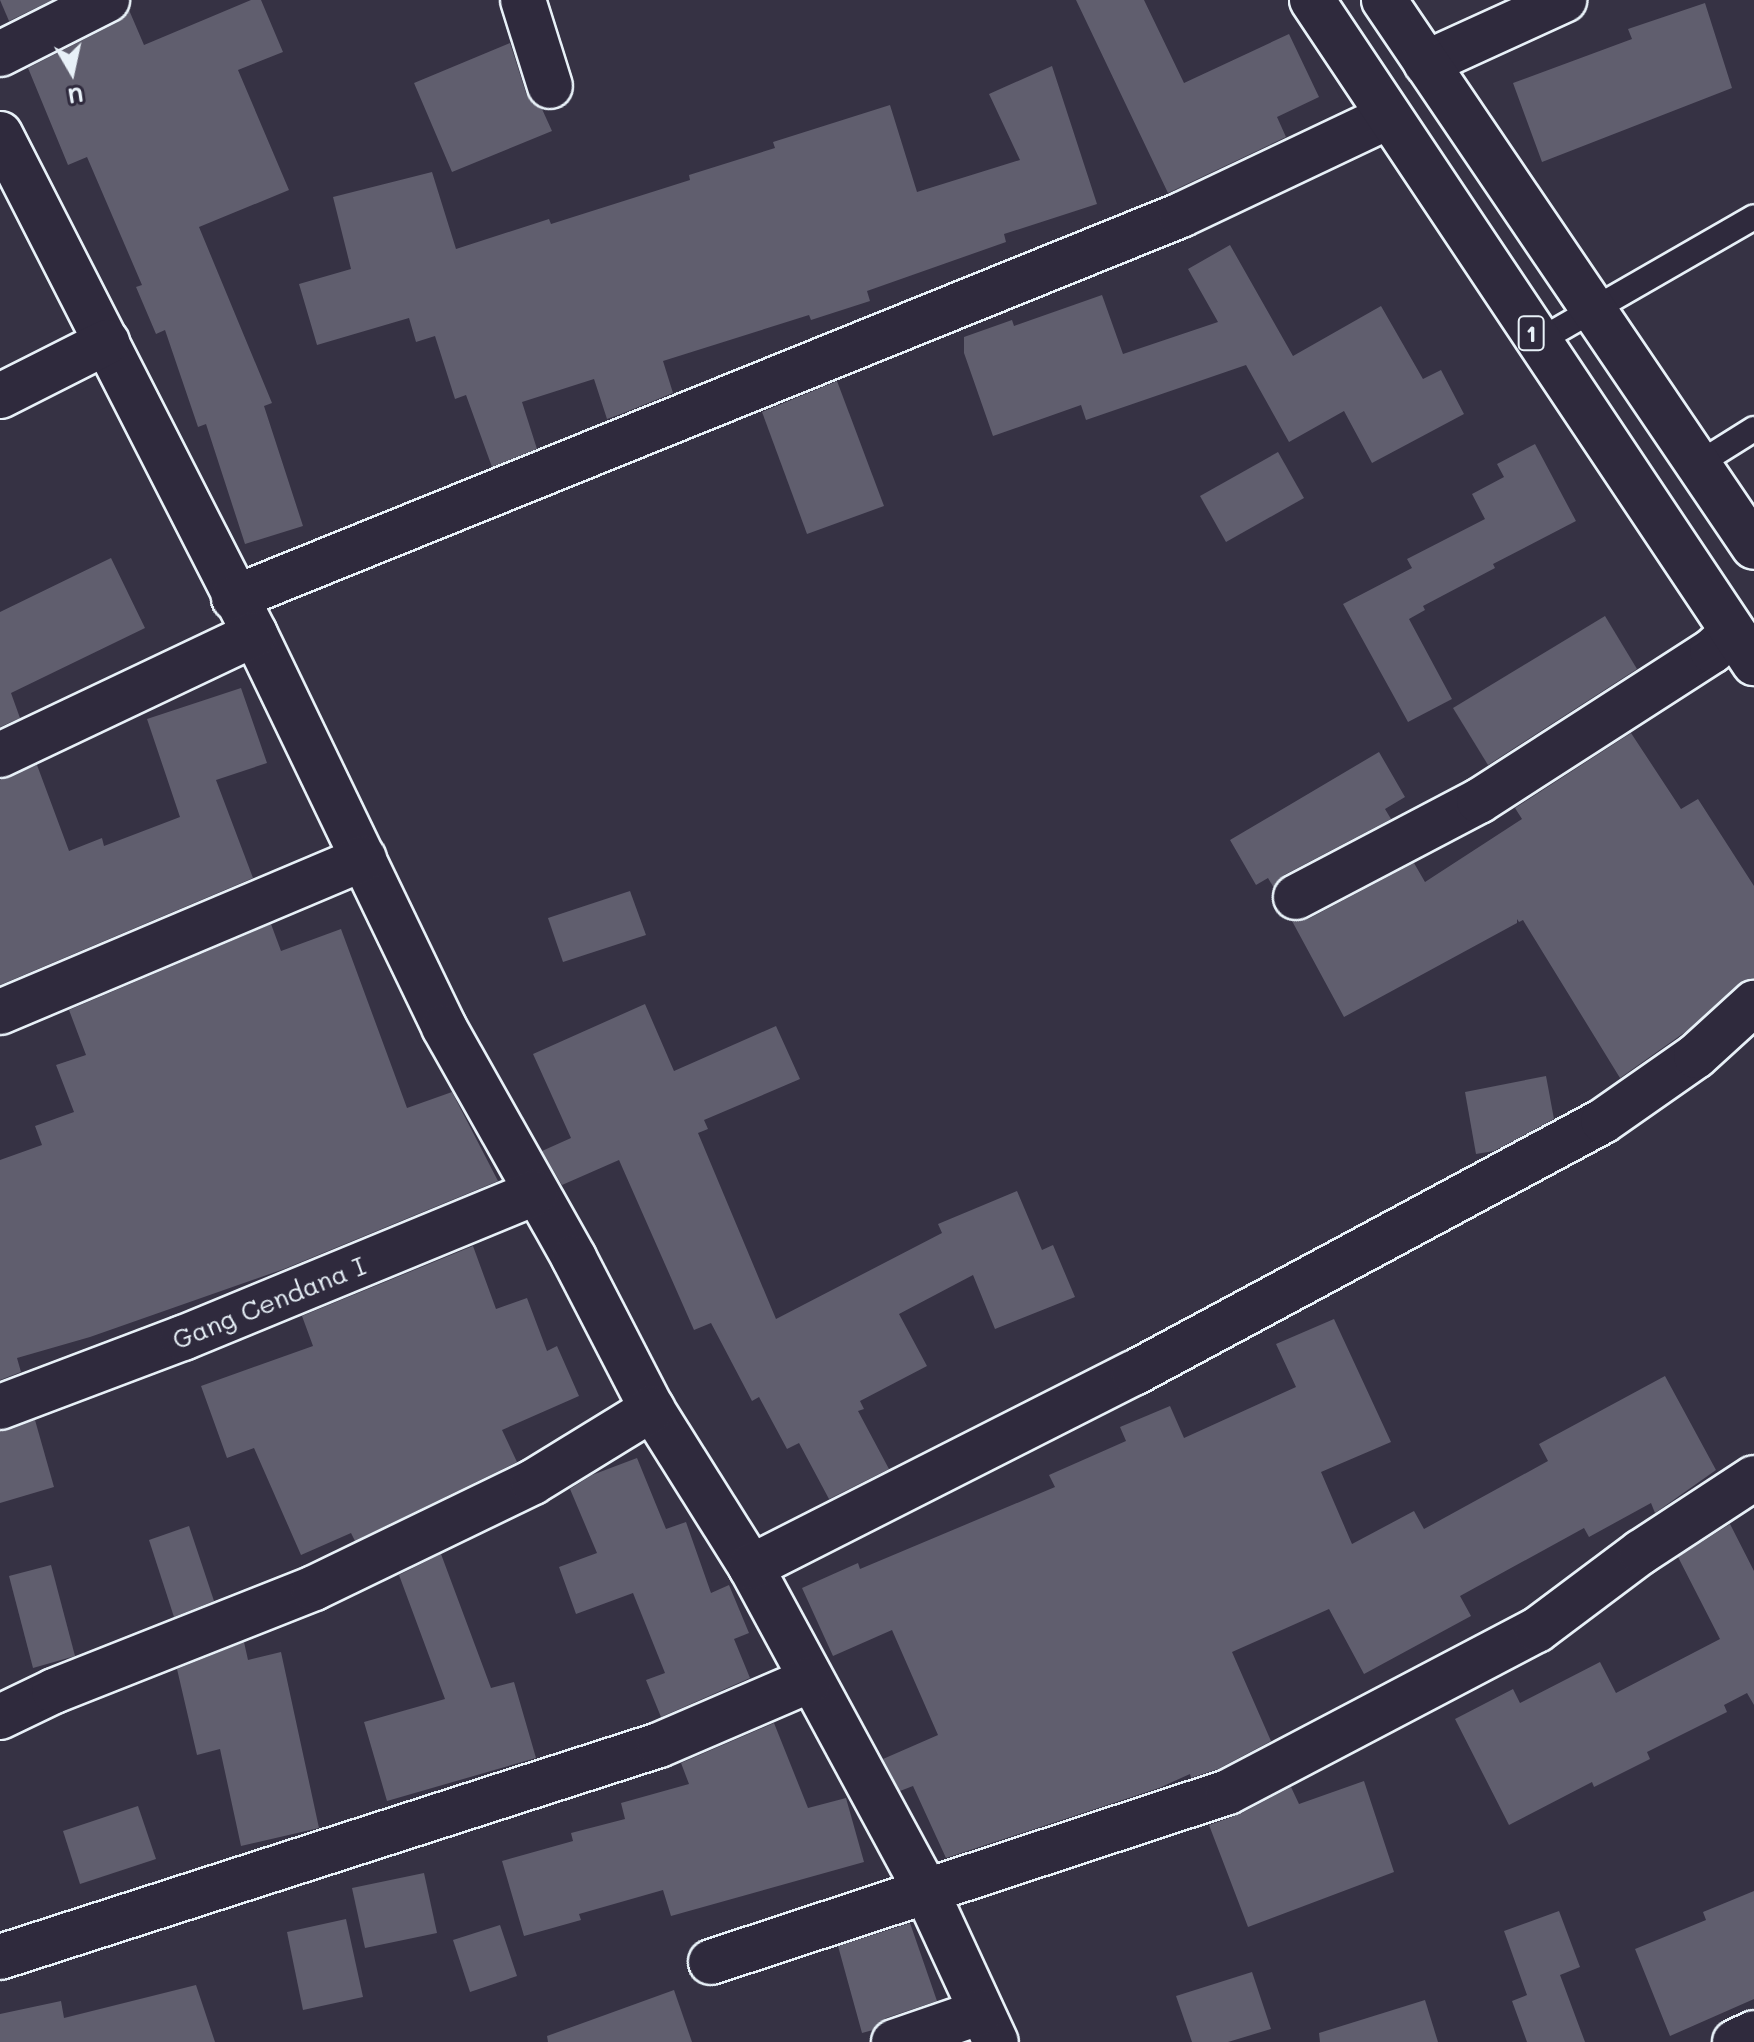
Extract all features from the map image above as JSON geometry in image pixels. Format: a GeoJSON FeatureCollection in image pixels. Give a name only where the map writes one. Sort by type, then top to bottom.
{"type":"FeatureCollection","features":[{"type":"Feature","properties":{"kind":"main road"},"geometry":{"type":"LineString","coordinates":[[0,54],[107,0]]}},
{"type":"Feature","properties":{"kind":"main road"},"geometry":{"type":"LineString","coordinates":[[523,0],[550,86]]}},
{"type":"Feature","properties":{"kind":"main road","name":"1"},"geometry":{"type":"LineString","coordinates":[[1312,0],[1743,648]]}},
{"type":"Feature","properties":{"kind":"main road"},"geometry":{"type":"LineString","coordinates":[[1384,0],[1754,547]]}},
{"type":"Feature","properties":{"kind":"main road"},"geometry":{"type":"LineString","coordinates":[[1426,63],[1564,0]]}},
{"type":"Feature","properties":{"kind":"main road"},"geometry":{"type":"LineString","coordinates":[[0,755],[245,616],[1181,215],[1387,117]]}},
{"type":"Feature","properties":{"kind":"main road"},"geometry":{"type":"LineString","coordinates":[[0,134],[245,616],[444,1027],[574,1258],[652,1409],[751,1567],[927,1893],[988,2027],[894,2042]]}},
{"type":"Feature","properties":{"kind":"main road"},"geometry":{"type":"LineString","coordinates":[[0,396],[107,342]]}},
{"type":"Feature","properties":{"kind":"main road"},"geometry":{"type":"LineString","coordinates":[[1296,897],[1479,801],[1712,651],[1743,648]]}},
{"type":"Feature","properties":{"kind":"main road"},"geometry":{"type":"LineString","coordinates":[[0,1012],[364,858]]}},
{"type":"Feature","properties":{"kind":"main road"},"geometry":{"type":"LineString","coordinates":[[751,1567],[1134,1373],[1603,1121],[1696,1056],[1754,1003]]}},
{"type":"Feature","properties":{"kind":"main road","name":"Gang Cendana I"},"geometry":{"type":"LineString","coordinates":[[0,1407],[183,1338],[535,1193]]}},
{"type":"Feature","properties":{"kind":"main road"},"geometry":{"type":"LineString","coordinates":[[0,1717],[54,1691],[314,1588],[541,1478],[652,1409]]}},
{"type":"Feature","properties":{"kind":"main road"},"geometry":{"type":"LineString","coordinates":[[711,1962],[1228,1792],[1537,1630],[1641,1552],[1754,1478]]}},
{"type":"Feature","properties":{"kind":"main road"},"geometry":{"type":"LineString","coordinates":[[0,1957],[659,1745],[810,1680]]}},
{"type":"Feature","properties":{"kind":"main road"},"geometry":{"type":"LineString","coordinates":[[1735,2042],[1754,2033]]}},
{"type":"Feature","properties":{"kind":"lane"},"geometry":{"type":"LineString","coordinates":[[1537,342],[1592,308],[1653,279],[1754,217]]}},
{"type":"Feature","properties":{"kind":"lane"},"geometry":{"type":"LineString","coordinates":[[1698,464],[1754,429]]}},
{"type":"Feature","properties":{"kind":"building"},"geometry":{"type":"Polygon","coordinates":[[[0,0],[52,0],[9,21],[0,0]]]}},
{"type":"Feature","properties":{"kind":"building"},"geometry":{"type":"Polygon","coordinates":[[[251,0],[261,0],[283,52],[238,70],[289,190],[199,227],[272,403],[264,406],[303,526],[245,544],[206,424],[198,427],[165,330],[156,334],[136,287],[142,285],[87,157],[68,165],[28,68],[118,22],[129,10],[144,45],[251,0]]]}},
{"type":"Feature","properties":{"kind":"building"},"geometry":{"type":"Polygon","coordinates":[[[1076,0],[1144,0],[1184,83],[1289,34],[1319,97],[1277,117],[1286,137],[1168,193],[1076,0]]]}},
{"type":"Feature","properties":{"kind":"building"},"geometry":{"type":"Polygon","coordinates":[[[1705,3],[1732,88],[1542,162],[1513,83],[1632,39],[1628,29],[1705,3]]]}},
{"type":"Feature","properties":{"kind":"building"},"geometry":{"type":"Polygon","coordinates":[[[510,43],[526,93],[533,104],[542,109],[552,131],[452,172],[414,83],[510,43]]]}},
{"type":"Feature","properties":{"kind":"building"},"geometry":{"type":"Polygon","coordinates":[[[1052,66],[1097,204],[1004,234],[1006,242],[867,291],[870,301],[811,320],[809,315],[663,361],[673,393],[607,419],[594,379],[522,402],[537,449],[492,467],[466,395],[455,399],[435,336],[416,342],[409,318],[317,345],[299,284],[351,269],[333,197],[432,172],[456,249],[549,219],[551,224],[690,180],[689,175],[775,148],[773,142],[890,105],[917,192],[1020,160],[989,94],[1052,66]]]}},
{"type":"Feature","properties":{"kind":"building"},"geometry":{"type":"Polygon","coordinates":[[[1230,245],[1293,356],[1381,306],[1423,379],[1441,370],[1464,414],[1372,463],[1344,411],[1289,442],[1246,365],[1086,420],[1081,405],[993,436],[964,353],[964,337],[1012,320],[1014,326],[1102,295],[1123,354],[1218,322],[1188,269],[1230,245]]]}},
{"type":"Feature","properties":{"kind":"building"},"geometry":{"type":"Polygon","coordinates":[[[837,381],[884,506],[807,534],[762,412],[837,381]]]}},
{"type":"Feature","properties":{"kind":"building"},"geometry":{"type":"Polygon","coordinates":[[[1535,444],[1576,521],[1493,564],[1495,568],[1423,606],[1425,610],[1409,619],[1452,699],[1408,722],[1343,604],[1412,568],[1407,559],[1485,519],[1472,494],[1504,477],[1497,464],[1535,444]]]}},
{"type":"Feature","properties":{"kind":"building"},"geometry":{"type":"Polygon","coordinates":[[[1278,452],[1304,498],[1226,542],[1200,496],[1278,452]]]}},
{"type":"Feature","properties":{"kind":"building"},"geometry":{"type":"Polygon","coordinates":[[[111,558],[145,628],[11,693],[20,718],[0,727],[0,612],[111,558]]]}},
{"type":"Feature","properties":{"kind":"building"},"geometry":{"type":"Polygon","coordinates":[[[1605,616],[1637,669],[1488,765],[1453,708],[1605,616]]]}},
{"type":"Feature","properties":{"kind":"building"},"geometry":{"type":"Polygon","coordinates":[[[241,688],[267,763],[216,780],[253,878],[0,985],[0,780],[37,765],[69,851],[102,838],[104,846],[180,817],[147,719],[241,688]]]}},
{"type":"Feature","properties":{"kind":"building"},"geometry":{"type":"Polygon","coordinates":[[[1631,733],[1681,809],[1698,799],[1754,886],[1754,979],[1737,985],[1688,1030],[1620,1078],[1523,920],[1519,922],[1517,919],[1517,923],[1344,1017],[1292,921],[1308,919],[1414,863],[1425,882],[1522,819],[1515,808],[1631,733]]]}},
{"type":"Feature","properties":{"kind":"building"},"geometry":{"type":"Polygon","coordinates":[[[1379,752],[1405,797],[1385,809],[1391,819],[1284,875],[1274,888],[1268,878],[1256,885],[1230,840],[1379,752]]]}},
{"type":"Feature","properties":{"kind":"building"},"geometry":{"type":"Polygon","coordinates":[[[630,891],[646,935],[563,962],[548,918],[630,891]]]}},
{"type":"Feature","properties":{"kind":"building"},"geometry":{"type":"Polygon","coordinates":[[[271,924],[281,951],[341,929],[407,1108],[452,1092],[498,1181],[284,1269],[90,1337],[17,1358],[21,1372],[0,1380],[0,1160],[42,1145],[35,1126],[74,1112],[56,1065],[86,1055],[69,1010],[271,924]]]}},
{"type":"Feature","properties":{"kind":"building"},"geometry":{"type":"Polygon","coordinates":[[[645,1004],[674,1071],[776,1026],[800,1079],[704,1120],[708,1129],[698,1133],[776,1319],[942,1233],[938,1224],[1017,1191],[1042,1250],[1053,1245],[1075,1297],[995,1329],[973,1275],[899,1314],[927,1366],[860,1401],[864,1409],[858,1411],[889,1469],[829,1499],[799,1443],[787,1449],[759,1397],[752,1401],[711,1323],[694,1330],[619,1160],[562,1185],[542,1151],[571,1138],[533,1054],[645,1004]]]}},
{"type":"Feature","properties":{"kind":"building"},"geometry":{"type":"Polygon","coordinates":[[[1546,1076],[1554,1119],[1494,1151],[1476,1154],[1465,1092],[1546,1076]]]}},
{"type":"Feature","properties":{"kind":"building"},"geometry":{"type":"Polygon","coordinates":[[[473,1246],[496,1309],[527,1298],[547,1351],[557,1346],[579,1396],[502,1430],[517,1462],[355,1541],[351,1533],[301,1555],[254,1448],[227,1458],[201,1386],[313,1346],[302,1316],[473,1246]]]}},
{"type":"Feature","properties":{"kind":"building"},"geometry":{"type":"Polygon","coordinates":[[[1334,1319],[1391,1442],[1321,1472],[1352,1544],[1414,1511],[1424,1529],[1548,1461],[1539,1444],[1665,1376],[1716,1470],[1655,1513],[1651,1503],[1589,1537],[1584,1528],[1460,1596],[1471,1616],[1364,1674],[1329,1609],[1232,1652],[1271,1741],[1218,1769],[1191,1778],[1190,1774],[1159,1788],[946,1858],[913,1786],[900,1791],[883,1759],[938,1735],[892,1630],[833,1656],[802,1588],[858,1563],[860,1569],[1055,1487],[1049,1475],[1126,1441],[1120,1427],[1170,1406],[1184,1438],[1296,1387],[1276,1344],[1334,1319]]]}},
{"type":"Feature","properties":{"kind":"building"},"geometry":{"type":"Polygon","coordinates":[[[35,1420],[54,1487],[0,1503],[0,1431],[35,1420]]]}},
{"type":"Feature","properties":{"kind":"building"},"geometry":{"type":"Polygon","coordinates":[[[637,1458],[666,1529],[686,1522],[711,1593],[729,1585],[749,1633],[734,1639],[750,1678],[661,1717],[646,1680],[665,1673],[633,1593],[576,1614],[559,1567],[597,1553],[570,1489],[592,1475],[637,1458]]]}},
{"type":"Feature","properties":{"kind":"building"},"geometry":{"type":"Polygon","coordinates":[[[1730,1524],[1754,1571],[1754,1705],[1747,1693],[1724,1705],[1727,1712],[1647,1752],[1650,1759],[1594,1787],[1592,1782],[1509,1825],[1455,1719],[1513,1689],[1520,1703],[1600,1662],[1616,1693],[1720,1639],[1678,1557],[1730,1524]]]}},
{"type":"Feature","properties":{"kind":"building"},"geometry":{"type":"Polygon","coordinates":[[[189,1526],[214,1601],[174,1617],[149,1540],[189,1526]]]}},
{"type":"Feature","properties":{"kind":"building"},"geometry":{"type":"Polygon","coordinates":[[[441,1554],[491,1688],[514,1682],[536,1758],[387,1801],[364,1722],[445,1699],[399,1575],[441,1554]]]}},
{"type":"Feature","properties":{"kind":"building"},"geometry":{"type":"Polygon","coordinates":[[[51,1565],[75,1656],[33,1668],[9,1576],[51,1565]]]}},
{"type":"Feature","properties":{"kind":"building"},"geometry":{"type":"Polygon","coordinates":[[[244,1642],[248,1660],[281,1652],[319,1828],[241,1846],[220,1749],[197,1755],[177,1669],[244,1642]]]}},
{"type":"Feature","properties":{"kind":"building"},"geometry":{"type":"Polygon","coordinates":[[[774,1723],[808,1808],[846,1798],[864,1862],[671,1916],[663,1890],[579,1914],[581,1920],[524,1936],[502,1861],[573,1841],[571,1833],[625,1819],[621,1803],[689,1784],[681,1763],[774,1723]]]}},
{"type":"Feature","properties":{"kind":"building"},"geometry":{"type":"Polygon","coordinates":[[[1364,1781],[1394,1872],[1248,1927],[1209,1825],[1240,1814],[1291,1787],[1299,1804],[1364,1781]]]}},
{"type":"Feature","properties":{"kind":"building"},"geometry":{"type":"Polygon","coordinates":[[[138,1806],[156,1859],[80,1884],[63,1831],[138,1806]]]}},
{"type":"Feature","properties":{"kind":"building"},"geometry":{"type":"Polygon","coordinates":[[[424,1873],[437,1933],[365,1948],[352,1888],[424,1873]]]}},
{"type":"Feature","properties":{"kind":"building"},"geometry":{"type":"Polygon","coordinates":[[[1754,1891],[1754,1999],[1670,2036],[1635,1949],[1706,1920],[1703,1912],[1754,1891]]]}},
{"type":"Feature","properties":{"kind":"building"},"geometry":{"type":"Polygon","coordinates":[[[1559,1911],[1580,1967],[1560,1975],[1585,2042],[1527,2042],[1512,2001],[1527,1995],[1504,1931],[1559,1911]]]}},
{"type":"Feature","properties":{"kind":"building"},"geometry":{"type":"Polygon","coordinates":[[[346,1919],[363,1997],[303,2010],[287,1932],[346,1919]]]}},
{"type":"Feature","properties":{"kind":"building"},"geometry":{"type":"Polygon","coordinates":[[[910,1923],[937,2001],[886,2018],[873,2030],[862,2033],[838,1946],[910,1923]]]}},
{"type":"Feature","properties":{"kind":"building"},"geometry":{"type":"Polygon","coordinates":[[[500,1925],[517,1976],[470,1992],[453,1940],[500,1925]]]}},
{"type":"Feature","properties":{"kind":"building"},"geometry":{"type":"Polygon","coordinates":[[[1252,1972],[1271,2029],[1228,2042],[1192,2042],[1176,1996],[1252,1972]]]}},
{"type":"Feature","properties":{"kind":"building"},"geometry":{"type":"Polygon","coordinates":[[[196,1985],[215,2042],[0,2042],[0,2014],[61,2001],[64,2018],[196,1985]]]}},
{"type":"Feature","properties":{"kind":"building"},"geometry":{"type":"Polygon","coordinates":[[[674,1990],[692,2042],[548,2042],[547,2036],[674,1990]]]}},
{"type":"Feature","properties":{"kind":"building"},"geometry":{"type":"Polygon","coordinates":[[[1425,2000],[1438,2042],[1320,2042],[1319,2033],[1425,2000]]]}}]}
